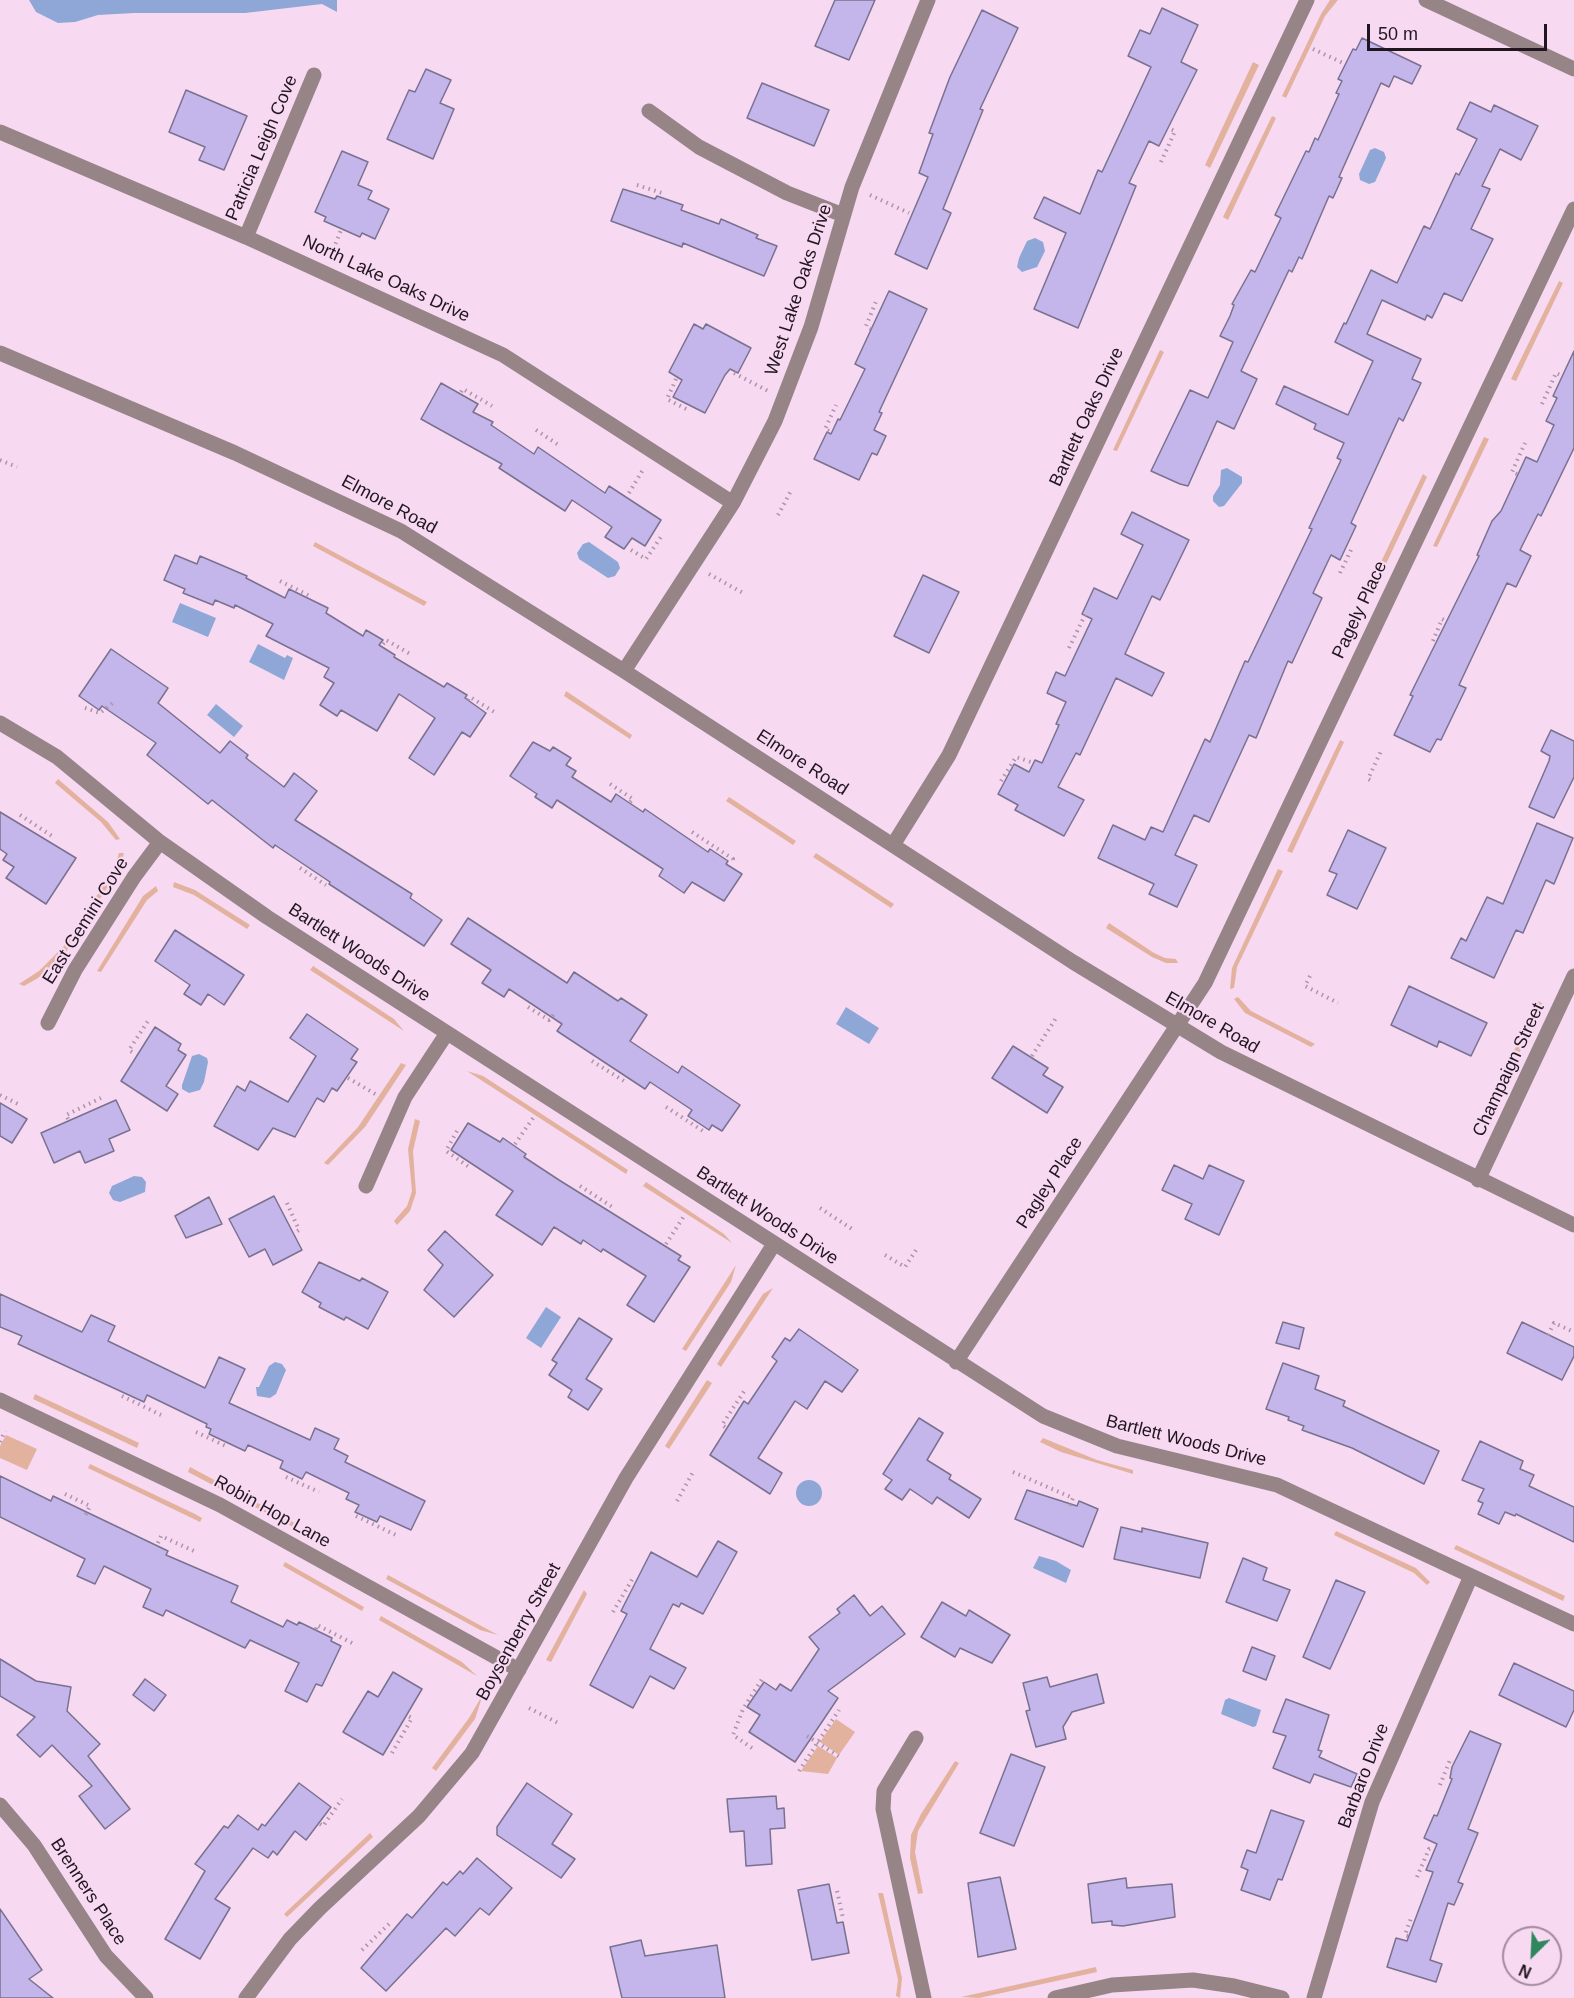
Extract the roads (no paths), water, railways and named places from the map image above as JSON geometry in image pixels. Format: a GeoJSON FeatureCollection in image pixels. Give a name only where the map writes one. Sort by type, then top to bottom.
{"type":"FeatureCollection","features":[{"type":"Feature","properties":{"kind":"street","name":"West Lake Oaks Drive"},"geometry":{"type":"LineString","coordinates":[[624,671],[752,469],[783,400],[811,327],[843,215],[864,155],[928,0]]}},
{"type":"Feature","properties":{"kind":"street","name":"Bartlett Oaks Drive"},"geometry":{"type":"LineString","coordinates":[[893,845],[949,755],[1307,0]]}},
{"type":"Feature","properties":{"kind":"street"},"geometry":{"type":"LineString","coordinates":[[1426,0],[1574,69]]}},
{"type":"Feature","properties":{"kind":"street","name":"Patricia Leigh Cove"},"geometry":{"type":"LineString","coordinates":[[246,237],[314,75]]}},
{"type":"Feature","properties":{"kind":"street"},"geometry":{"type":"LineString","coordinates":[[649,111],[699,147],[788,193],[843,215]]}},
{"type":"Feature","properties":{"kind":"street","name":"North Lake Oaks Drive"},"geometry":{"type":"LineString","coordinates":[[0,132],[246,237],[503,355],[732,503]]}},
{"type":"Feature","properties":{"kind":"street","name":"Pagely Place"},"geometry":{"type":"LineString","coordinates":[[1178,1026],[1205,983],[1574,209]]}},
{"type":"Feature","properties":{"kind":"street","name":"Elmore Road"},"geometry":{"type":"LineString","coordinates":[[0,353],[235,453],[385,523],[431,548],[1072,962],[1178,1026],[1302,1094],[1574,1225]]}},
{"type":"Feature","properties":{"kind":"street","name":"Bartlett Woods Drive"},"geometry":{"type":"LineString","coordinates":[[0,723],[64,762],[160,842],[267,917],[1043,1416],[1084,1435],[1117,1446],[1277,1485],[1574,1624]]}},
{"type":"Feature","properties":{"kind":"street","name":"East Gemini Cove"},"geometry":{"type":"LineString","coordinates":[[48,1023],[75,970],[134,877],[160,842]]}},
{"type":"Feature","properties":{"kind":"street","name":"Champaign Street"},"geometry":{"type":"LineString","coordinates":[[1478,1180],[1574,976]]}},
{"type":"Feature","properties":{"kind":"street","name":"Pagley Place"},"geometry":{"type":"LineString","coordinates":[[956,1362],[1178,1026]]}},
{"type":"Feature","properties":{"kind":"street"},"geometry":{"type":"LineString","coordinates":[[366,1186],[400,1106],[447,1033]]}},
{"type":"Feature","properties":{"kind":"street","name":"Boysenberry Street"},"geometry":{"type":"LineString","coordinates":[[246,1998],[266,1969],[320,1908],[419,1816],[449,1783],[484,1735],[641,1453],[774,1244]]}},
{"type":"Feature","properties":{"kind":"street","name":"Robin Hop Lane"},"geometry":{"type":"LineString","coordinates":[[0,1400],[220,1505],[519,1670]]}},
{"type":"Feature","properties":{"kind":"street","name":"Barbaro Drive"},"geometry":{"type":"LineString","coordinates":[[1314,1998],[1372,1802],[1471,1576]]}},
{"type":"Feature","properties":{"kind":"street"},"geometry":{"type":"LineString","coordinates":[[916,1738],[884,1791],[883,1809],[924,1998]]}},
{"type":"Feature","properties":{"kind":"street","name":"Brenners Place"},"geometry":{"type":"LineString","coordinates":[[0,1805],[34,1845],[106,1956],[146,1998]]}},
{"type":"Feature","properties":{"kind":"street"},"geometry":{"type":"LineString","coordinates":[[1055,1998],[1112,1985],[1193,1980],[1234,1986],[1282,1998]]}},
{"type":"Feature","properties":{"kind":"water"},"geometry":{"type":"Polygon","coordinates":[[[29,0],[337,0],[337,12],[322,4],[245,13],[98,15],[75,22],[58,23],[36,12],[29,0]]]}},
{"type":"Feature","properties":{"kind":"water"},"geometry":{"type":"Polygon","coordinates":[[[1375,148],[1384,152],[1386,158],[1375,182],[1369,184],[1360,180],[1359,174],[1370,150],[1375,148]]]}},
{"type":"Feature","properties":{"kind":"water"},"geometry":{"type":"Polygon","coordinates":[[[1035,238],[1043,242],[1045,251],[1037,267],[1022,272],[1017,267],[1019,258],[1027,241],[1035,238]]]}},
{"type":"Feature","properties":{"kind":"water"},"geometry":{"type":"Polygon","coordinates":[[[1227,468],[1242,477],[1242,483],[1224,506],[1219,507],[1213,501],[1213,496],[1220,485],[1221,470],[1227,468]]]}},
{"type":"Feature","properties":{"kind":"water"},"geometry":{"type":"Polygon","coordinates":[[[589,542],[618,562],[620,568],[615,576],[608,578],[579,559],[577,553],[583,544],[589,542]]]}},
{"type":"Feature","properties":{"kind":"water"},"geometry":{"type":"Polygon","coordinates":[[[180,603],[216,618],[208,637],[172,622],[180,603]]]}},
{"type":"Feature","properties":{"kind":"water"},"geometry":{"type":"Polygon","coordinates":[[[258,644],[285,658],[287,655],[293,658],[284,680],[249,662],[258,644]]]}},
{"type":"Feature","properties":{"kind":"water"},"geometry":{"type":"Polygon","coordinates":[[[216,704],[243,726],[234,737],[207,715],[216,704]]]}},
{"type":"Feature","properties":{"kind":"water"},"geometry":{"type":"Polygon","coordinates":[[[846,1007],[879,1028],[869,1044],[836,1024],[846,1007]]]}},
{"type":"Feature","properties":{"kind":"water"},"geometry":{"type":"Polygon","coordinates":[[[199,1054],[207,1058],[208,1062],[204,1082],[200,1090],[189,1093],[182,1089],[182,1085],[192,1056],[199,1054]]]}},
{"type":"Feature","properties":{"kind":"water"},"geometry":{"type":"Polygon","coordinates":[[[134,1176],[142,1177],[146,1182],[145,1192],[120,1202],[113,1200],[109,1193],[112,1186],[134,1176]]]}},
{"type":"Feature","properties":{"kind":"water"},"geometry":{"type":"Polygon","coordinates":[[[546,1307],[561,1317],[541,1348],[526,1338],[546,1307]]]}},
{"type":"Feature","properties":{"kind":"water"},"geometry":{"type":"Polygon","coordinates":[[[275,1362],[282,1364],[286,1370],[276,1394],[270,1398],[257,1396],[256,1387],[259,1387],[269,1366],[275,1362]]]}},
{"type":"Feature","properties":{"kind":"water"},"geometry":{"type":"Polygon","coordinates":[[[809,1480],[818,1484],[822,1493],[818,1502],[809,1506],[800,1502],[796,1493],[800,1484],[809,1480]]]}},
{"type":"Feature","properties":{"kind":"water"},"geometry":{"type":"Polygon","coordinates":[[[1039,1556],[1056,1561],[1071,1570],[1066,1583],[1033,1568],[1039,1556]]]}},
{"type":"Feature","properties":{"kind":"water"},"geometry":{"type":"Polygon","coordinates":[[[1229,1698],[1261,1710],[1256,1726],[1253,1727],[1221,1714],[1225,1700],[1229,1698]]]}}]}
